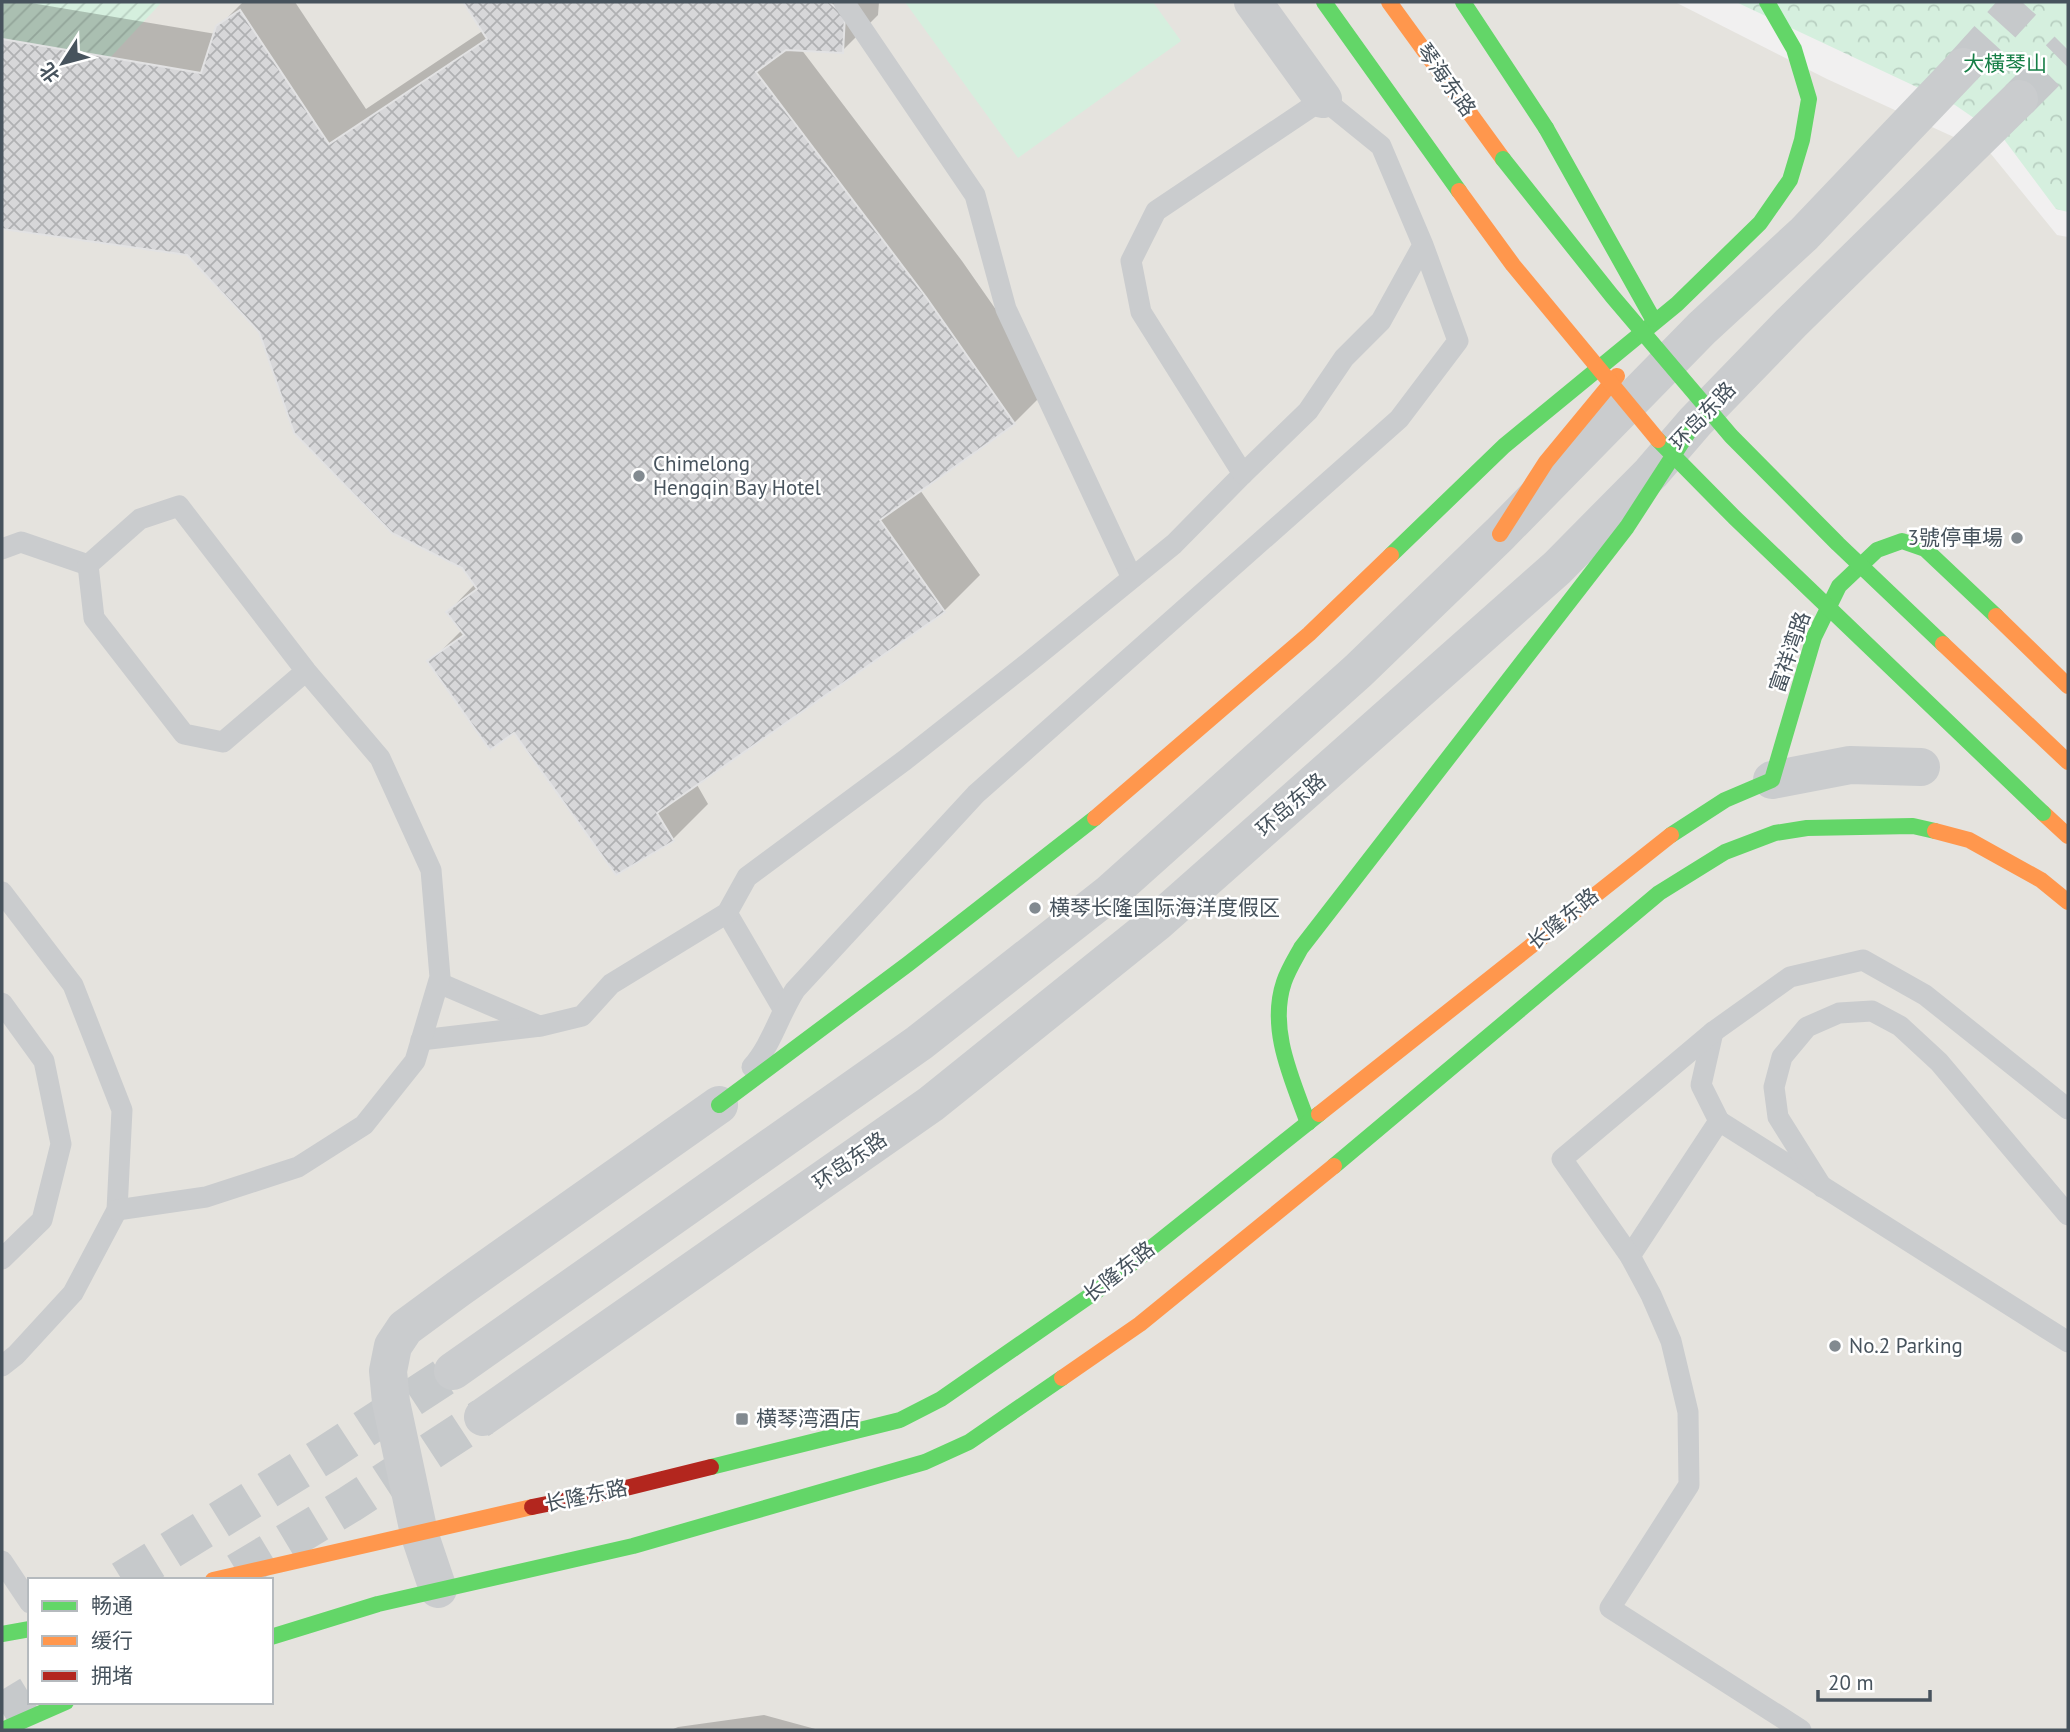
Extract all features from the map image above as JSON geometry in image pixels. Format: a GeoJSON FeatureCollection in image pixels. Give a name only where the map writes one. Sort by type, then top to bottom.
{"type":"FeatureCollection","features":[{"type":"Feature","properties":{"kind":"street"},"geometry":{"type":"LineString","coordinates":[[1253,2],[1323,100]]}},
{"type":"Feature","properties":{"kind":"street"},"geometry":{"type":"LineString","coordinates":[[1324,2],[1513,265],[1655,437],[1734,517],[2068,836]]}},
{"type":"Feature","properties":{"kind":"street","name":"琴海东路"},"geometry":{"type":"LineString","coordinates":[[1389,2],[1503,159],[1693,406]]}},
{"type":"Feature","properties":{"kind":"street"},"geometry":{"type":"LineString","coordinates":[[1463,2],[1546,128],[1599,220],[1693,406],[1731,436],[1838,544],[2068,762]]}},
{"type":"Feature","properties":{"kind":"street"},"geometry":{"type":"LineString","coordinates":[[438,1589],[419,1533],[391,1402],[388,1371],[393,1346],[405,1328],[719,1105],[1079,832],[1309,634],[1504,446],[1676,304],[1760,223],[1790,180],[1802,140],[1809,99],[1794,49],[1767,2]]}},
{"type":"Feature","properties":{"kind":"street"},"geometry":{"type":"LineString","coordinates":[[453,1371],[919,1043],[1111,893],[1358,671],[1500,534],[1702,328],[1804,234],[1963,67]]}},
{"type":"Feature","properties":{"kind":"street","name":"环岛东路"},"geometry":{"type":"LineString","coordinates":[[483,1417],[932,1104],[1156,923],[1557,568],[1651,473],[1693,406],[1791,323],[2019,99]]}},
{"type":"Feature","properties":{"kind":"street"},"geometry":{"type":"LineString","coordinates":[[1500,534],[1546,462],[1676,304]]}},
{"type":"Feature","properties":{"kind":"street"},"geometry":{"type":"LineString","coordinates":[[1308,1123],[1283,1049],[1279,1018],[1283,984],[1301,948],[1627,527],[1693,406]]}},
{"type":"Feature","properties":{"kind":"street","name":"富祥湾路"},"geometry":{"type":"LineString","coordinates":[[1772,780],[1814,637],[1839,586],[1877,550],[1902,541],[1925,549],[1951,570],[2068,686]]}},
{"type":"Feature","properties":{"kind":"street","name":"长隆东路"},"geometry":{"type":"LineString","coordinates":[[222,1578],[626,1488],[900,1420],[941,1399],[1101,1288],[1657,844],[1725,800],[1772,780],[1850,765],[1922,767]]}},
{"type":"Feature","properties":{"kind":"street","name":"长隆东路"},"geometry":{"type":"LineString","coordinates":[[273,1636],[377,1604],[646,1543],[925,1462],[969,1442],[1140,1324],[1344,1158],[1659,893],[1725,852],[1775,833],[1807,828],[1913,826],[1969,840],[2041,880],[2068,902]]}},
{"type":"Feature","properties":{"kind":"street"},"geometry":{"type":"LineString","coordinates":[[2,1634],[28,1629]]}},
{"type":"Feature","properties":{"kind":"street"},"geometry":{"type":"LineString","coordinates":[[5,1721],[60,1704]]}},
{"type":"Feature","properties":{"kind":"lane"},"geometry":{"type":"LineString","coordinates":[[844,2],[975,195],[1006,309],[1132,578]]}},
{"type":"Feature","properties":{"kind":"lane"},"geometry":{"type":"LineString","coordinates":[[719,1105],[756,1063],[795,990],[976,794],[1399,419],[1458,341],[1423,245],[1381,146],[1323,100],[1156,211],[1131,261],[1142,312],[1243,474]]}},
{"type":"Feature","properties":{"kind":"lane"},"geometry":{"type":"LineString","coordinates":[[421,1040],[541,1026],[582,1016],[611,984],[727,913],[747,877],[905,760],[1174,544],[1308,411],[1344,358],[1381,321],[1423,245]]}},
{"type":"Feature","properties":{"kind":"lane"},"geometry":{"type":"LineString","coordinates":[[88,565],[140,519],[179,506],[306,671],[380,758],[431,870],[440,977],[415,1060],[364,1125],[298,1167],[206,1197],[117,1210]]}},
{"type":"Feature","properties":{"kind":"lane"},"geometry":{"type":"LineString","coordinates":[[2,549],[21,542],[88,565]]}},
{"type":"Feature","properties":{"kind":"lane"},"geometry":{"type":"LineString","coordinates":[[88,565],[94,618],[184,734],[223,743],[306,671]]}},
{"type":"Feature","properties":{"kind":"lane"},"geometry":{"type":"LineString","coordinates":[[2,892],[74,985],[122,1110],[117,1210],[73,1293],[16,1355],[2,1366]]}},
{"type":"Feature","properties":{"kind":"lane"},"geometry":{"type":"LineString","coordinates":[[727,913],[783,1009]]}},
{"type":"Feature","properties":{"kind":"lane"},"geometry":{"type":"LineString","coordinates":[[1801,1730],[1610,1608],[1689,1485],[1688,1412],[1671,1341],[1651,1295],[1630,1256],[1562,1160],[1713,1032],[1790,978],[1863,960],[1925,995],[2068,1110]]}},
{"type":"Feature","properties":{"kind":"lane"},"geometry":{"type":"LineString","coordinates":[[439,983],[541,1026]]}},
{"type":"Feature","properties":{"kind":"lane"},"geometry":{"type":"LineString","coordinates":[[2,1003],[44,1061],[61,1144],[42,1220],[2,1259]]}},
{"type":"Feature","properties":{"kind":"lane"},"geometry":{"type":"LineString","coordinates":[[1822,1187],[1777,1118],[1774,1087],[1782,1057],[1807,1027],[1839,1013],[1872,1011],[1900,1026],[1939,1062],[2068,1214]]}},
{"type":"Feature","properties":{"kind":"lane"},"geometry":{"type":"LineString","coordinates":[[1713,1032],[1701,1085],[1719,1121],[2068,1342]]}},
{"type":"Feature","properties":{"kind":"lane"},"geometry":{"type":"LineString","coordinates":[[1630,1256],[1719,1121]]}},
{"type":"Feature","properties":{"kind":"lane"},"geometry":{"type":"LineString","coordinates":[[2,1561],[28,1600]]}},
{"type":"Feature","properties":{"kind":"shaded area","name":"横琴长隆国际海洋度假区"},"geometry":{"type":"Polygon","coordinates":[[[2,2],[1675,2],[1827,79],[1991,154],[2057,235],[2068,237],[2068,1730],[2,1730],[2,2]]]}},
{"type":"Feature","properties":{"kind":"green space"},"geometry":{"type":"Polygon","coordinates":[[[2,2],[162,2],[80,90],[2,74],[2,2]]]}},
{"type":"Feature","properties":{"kind":"green space"},"geometry":{"type":"Polygon","coordinates":[[[905,2],[1153,2],[1181,41],[1018,158],[905,2]]]}},
{"type":"Feature","properties":{"kind":"green space","name":"大橫琴山"},"geometry":{"type":"Polygon","coordinates":[[[1736,2],[2068,2],[2068,212],[2056,209],[2003,138],[1955,105],[1736,2]]]}},
{"type":"Feature","properties":{"kind":"building","name":"Chimelong Hengqin Bay Hotel"},"geometry":{"type":"Polygon","coordinates":[[[463,2],[829,2],[845,15],[843,53],[786,50],[756,72],[926,297],[1015,424],[880,520],[945,612],[657,813],[674,841],[616,875],[514,733],[490,750],[427,661],[464,635],[446,612],[477,589],[462,568],[392,533],[294,433],[259,332],[187,255],[2,229],[2,39],[201,73],[216,26],[240,10],[329,144],[487,39],[463,2]]]}},
{"type":"Feature","properties":{"kind":"tunnel"},"geometry":{"type":"LineString","coordinates":[[1963,67],[2022,2]]}},
{"type":"Feature","properties":{"kind":"tunnel"},"geometry":{"type":"LineString","coordinates":[[2019,99],[2068,50]]}},
{"type":"Feature","properties":{"kind":"tunnel"},"geometry":{"type":"LineString","coordinates":[[125,1578],[326,1454],[453,1371]]}},
{"type":"Feature","properties":{"kind":"tunnel"},"geometry":{"type":"LineString","coordinates":[[237,1572],[350,1504],[483,1417]]}},
{"type":"Feature","properties":{"kind":"tunnel"},"geometry":{"type":"LineString","coordinates":[[2,1712],[28,1696]]}},
{"type":"Feature","properties":{"kind":"traffic: fast"},"geometry":{"type":"LineString","coordinates":[[1324,2],[1459,191]]}},
{"type":"Feature","properties":{"kind":"traffic: fast"},"geometry":{"type":"LineString","coordinates":[[1463,2],[1546,128]]}},
{"type":"Feature","properties":{"kind":"traffic: fast"},"geometry":{"type":"LineString","coordinates":[[1391,555],[1504,446],[1677,304],[1760,223],[1790,180],[1802,140],[1809,99],[1794,49],[1767,2]]}},
{"type":"Feature","properties":{"kind":"traffic: fast"},"geometry":{"type":"LineString","coordinates":[[1546,128],[1653,319]]}},
{"type":"Feature","properties":{"kind":"traffic: fast"},"geometry":{"type":"LineString","coordinates":[[1503,159],[1612,296],[1731,436],[1838,544],[1943,644]]}},
{"type":"Feature","properties":{"kind":"traffic: fast"},"geometry":{"type":"LineString","coordinates":[[1308,1123],[1289,1071],[1280,1036],[1280,1000],[1284,982],[1294,960],[1627,527],[1695,422]]}},
{"type":"Feature","properties":{"kind":"traffic: fast"},"geometry":{"type":"LineString","coordinates":[[1658,440],[1734,517],[2043,813]]}},
{"type":"Feature","properties":{"kind":"traffic: fast"},"geometry":{"type":"LineString","coordinates":[[1671,835],[1725,800],[1772,780],[1814,637],[1839,586],[1877,550],[1902,541],[1925,549],[1996,616]]}},
{"type":"Feature","properties":{"kind":"traffic: fast"},"geometry":{"type":"LineString","coordinates":[[719,1105],[908,964],[1095,818]]}},
{"type":"Feature","properties":{"kind":"traffic: fast"},"geometry":{"type":"LineString","coordinates":[[1334,1166],[1659,893],[1725,852],[1775,833],[1807,828],[1913,826],[1935,831]]}},
{"type":"Feature","properties":{"kind":"traffic: fast"},"geometry":{"type":"LineString","coordinates":[[711,1467],[900,1420],[941,1399],[1101,1288],[1319,1114]]}},
{"type":"Feature","properties":{"kind":"traffic: fast"},"geometry":{"type":"LineString","coordinates":[[273,1636],[378,1604],[633,1546],[925,1462],[969,1442],[1062,1378]]}},
{"type":"Feature","properties":{"kind":"traffic: fast"},"geometry":{"type":"LineString","coordinates":[[2,1634],[28,1629]]}},
{"type":"Feature","properties":{"kind":"traffic: fast"},"geometry":{"type":"LineString","coordinates":[[2,1730],[61,1704]]}},
{"type":"Feature","properties":{"kind":"traffic: slow"},"geometry":{"type":"LineString","coordinates":[[1389,2],[1503,159]]}},
{"type":"Feature","properties":{"kind":"traffic: slow"},"geometry":{"type":"LineString","coordinates":[[1459,191],[1513,265],[1658,440]]}},
{"type":"Feature","properties":{"kind":"traffic: slow"},"geometry":{"type":"LineString","coordinates":[[1500,534],[1546,462],[1617,376]]}},
{"type":"Feature","properties":{"kind":"traffic: slow"},"geometry":{"type":"LineString","coordinates":[[1095,818],[1309,634],[1391,555]]}},
{"type":"Feature","properties":{"kind":"traffic: slow"},"geometry":{"type":"LineString","coordinates":[[1996,616],[2068,686]]}},
{"type":"Feature","properties":{"kind":"traffic: slow"},"geometry":{"type":"LineString","coordinates":[[1943,644],[2068,762]]}},
{"type":"Feature","properties":{"kind":"traffic: slow"},"geometry":{"type":"LineString","coordinates":[[2043,813],[2068,836]]}},
{"type":"Feature","properties":{"kind":"traffic: slow"},"geometry":{"type":"LineString","coordinates":[[1935,831],[1969,840],[2041,880],[2068,902]]}},
{"type":"Feature","properties":{"kind":"traffic: slow"},"geometry":{"type":"LineString","coordinates":[[1319,1114],[1671,835]]}},
{"type":"Feature","properties":{"kind":"traffic: slow"},"geometry":{"type":"LineString","coordinates":[[1062,1378],[1140,1324],[1334,1166]]}},
{"type":"Feature","properties":{"kind":"traffic: slow"},"geometry":{"type":"LineString","coordinates":[[222,1578],[532,1507]]}},
{"type":"Feature","properties":{"kind":"traffic: jam"},"geometry":{"type":"LineString","coordinates":[[532,1507],[711,1467]]}},
{"type":"Feature","properties":{"kind":"place","name":"Chimelong Hengqin Bay Hotel"},"geometry":{"type":"Point","coordinates":[639,476]}},
{"type":"Feature","properties":{"kind":"place","name":"3號停車場"},"geometry":{"type":"Point","coordinates":[2017,538]}},
{"type":"Feature","properties":{"kind":"place","name":"横琴长隆国际海洋度假区"},"geometry":{"type":"Point","coordinates":[1035,908]}},
{"type":"Feature","properties":{"kind":"place","name":"No.2 Parking"},"geometry":{"type":"Point","coordinates":[1835,1346]}},
{"type":"Feature","properties":{"kind":"place","name":"横琴湾酒店"},"geometry":{"type":"Point","coordinates":[742,1419]}}]}
